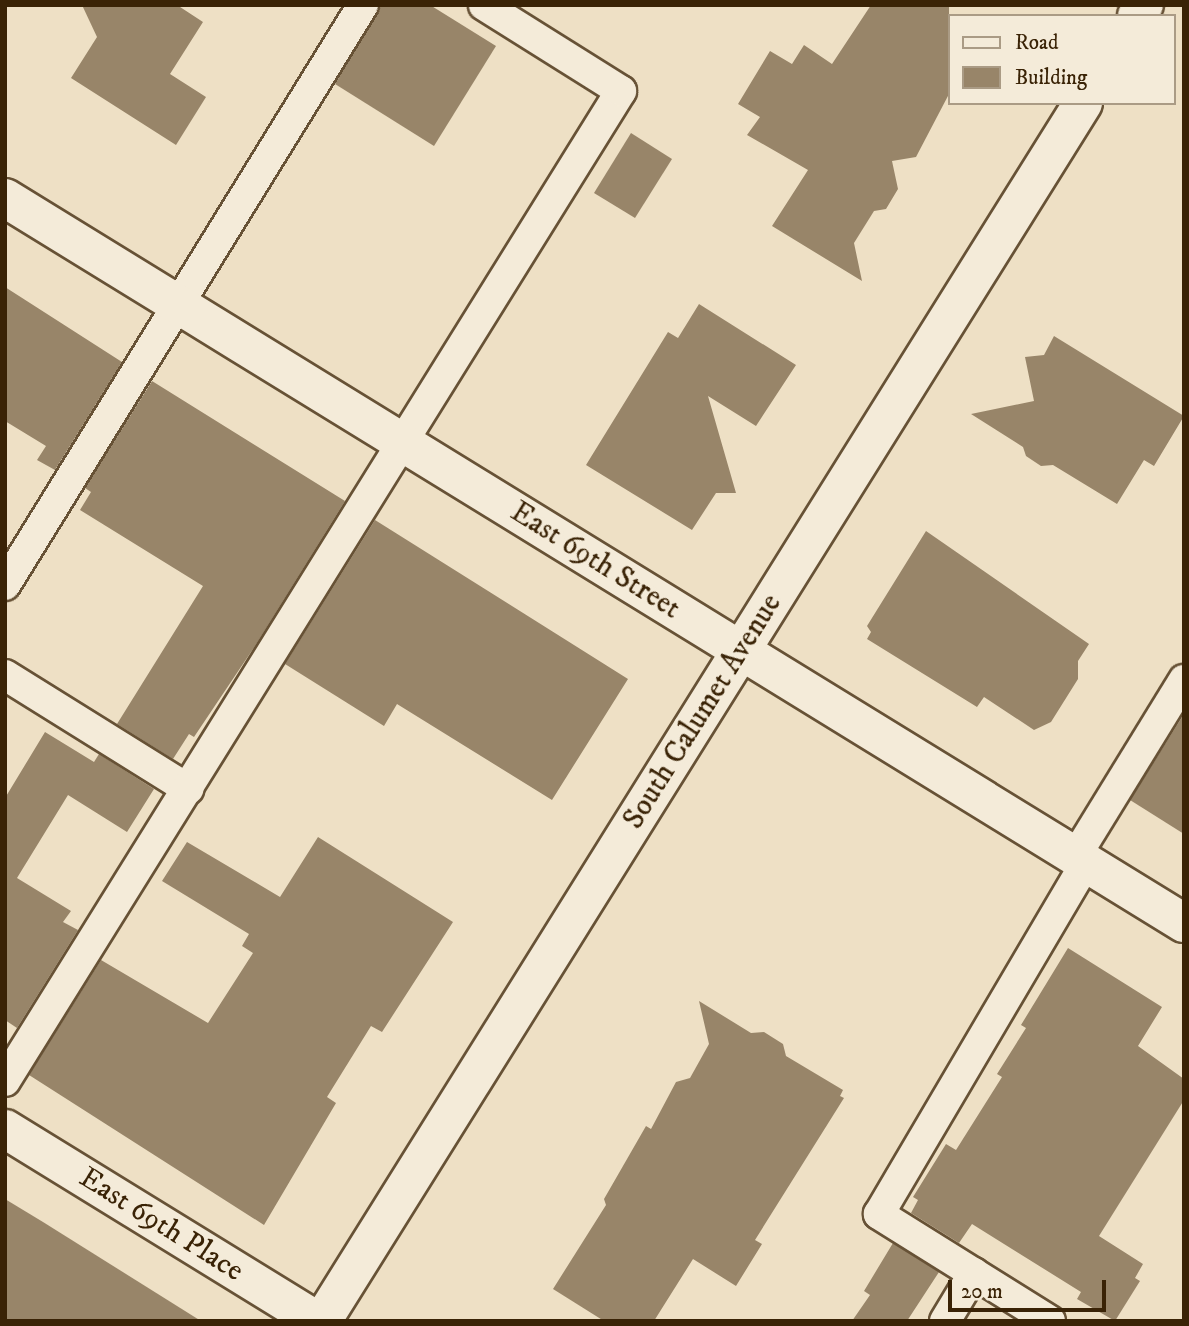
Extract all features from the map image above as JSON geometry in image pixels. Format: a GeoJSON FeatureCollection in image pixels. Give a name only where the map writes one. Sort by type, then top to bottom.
{"type":"FeatureCollection","features":[{"type":"Feature","properties":{"kind":"street","name":"South Calumet Avenue"},"geometry":{"type":"LineString","coordinates":[[322,1321],[1082,105]]}},
{"type":"Feature","properties":{"kind":"street","name":"East 69th Street"},"geometry":{"type":"LineString","coordinates":[[5,198],[1184,923]]}},
{"type":"Feature","properties":{"kind":"street","name":"East 69th Place"},"geometry":{"type":"LineString","coordinates":[[5,1129],[317,1321]]}},
{"type":"Feature","properties":{"kind":"lane"},"geometry":{"type":"LineString","coordinates":[[5,585],[363,5]]}},
{"type":"Feature","properties":{"kind":"lane"},"geometry":{"type":"LineString","coordinates":[[5,1081],[621,91],[515,13],[484,5]]}},
{"type":"Feature","properties":{"kind":"lane"},"geometry":{"type":"LineString","coordinates":[[5,674],[188,789]]}},
{"type":"Feature","properties":{"kind":"lane"},"geometry":{"type":"LineString","coordinates":[[1050,1321],[879,1214],[1184,680]]}},
{"type":"Feature","properties":{"kind":"lane"},"geometry":{"type":"LineString","coordinates":[[945,1321],[974,1273]]}},
{"type":"Feature","properties":{"kind":"building"},"geometry":{"type":"Polygon","coordinates":[[[82,5],[177,5],[203,22],[170,74],[206,97],[176,145],[71,78],[97,37],[82,5]]]}},
{"type":"Feature","properties":{"kind":"building"},"geometry":{"type":"Polygon","coordinates":[[[380,5],[430,5],[496,46],[434,146],[335,84],[380,5]]]}},
{"type":"Feature","properties":{"kind":"building"},"geometry":{"type":"Polygon","coordinates":[[[871,5],[949,5],[948,96],[916,157],[892,161],[898,189],[886,209],[874,211],[854,243],[862,281],[772,226],[808,170],[747,135],[760,117],[738,104],[770,51],[792,64],[804,45],[832,64],[871,5]]]}},
{"type":"Feature","properties":{"kind":"building"},"geometry":{"type":"Polygon","coordinates":[[[631,133],[672,159],[635,218],[594,193],[631,133]]]}},
{"type":"Feature","properties":{"kind":"building"},"geometry":{"type":"Polygon","coordinates":[[[5,287],[122,362],[55,470],[37,460],[46,446],[5,421],[5,287]]]}},
{"type":"Feature","properties":{"kind":"building"},"geometry":{"type":"Polygon","coordinates":[[[699,304],[796,365],[756,426],[708,396],[736,493],[716,493],[692,530],[586,465],[668,332],[678,338],[699,304]]]}},
{"type":"Feature","properties":{"kind":"building"},"geometry":{"type":"Polygon","coordinates":[[[1054,336],[1184,416],[1154,466],[1144,460],[1117,504],[1053,465],[1041,466],[1026,456],[1023,447],[971,414],[1034,401],[1025,357],[1044,355],[1054,336]]]}},
{"type":"Feature","properties":{"kind":"building"},"geometry":{"type":"Polygon","coordinates":[[[152,381],[345,501],[255,646],[194,737],[189,734],[173,759],[117,724],[203,586],[80,510],[91,492],[85,488],[152,381]]]}},
{"type":"Feature","properties":{"kind":"building"},"geometry":{"type":"Polygon","coordinates":[[[375,520],[628,679],[552,800],[397,704],[384,726],[285,664],[375,520]]]}},
{"type":"Feature","properties":{"kind":"building"},"geometry":{"type":"Polygon","coordinates":[[[926,531],[1089,644],[1078,661],[1078,679],[1051,722],[1034,730],[984,697],[977,707],[867,639],[871,632],[867,626],[926,531]]]}},
{"type":"Feature","properties":{"kind":"building"},"geometry":{"type":"Polygon","coordinates":[[[1184,714],[1184,834],[1130,800],[1184,714]]]}},
{"type":"Feature","properties":{"kind":"building"},"geometry":{"type":"Polygon","coordinates":[[[45,732],[94,762],[99,754],[154,789],[127,832],[68,795],[17,878],[71,911],[63,922],[78,930],[17,1028],[5,1020],[5,798],[45,732]]]}},
{"type":"Feature","properties":{"kind":"building"},"geometry":{"type":"Polygon","coordinates":[[[318,837],[453,922],[382,1032],[371,1026],[327,1097],[336,1103],[264,1225],[29,1075],[101,960],[208,1023],[253,953],[242,946],[249,934],[162,881],[187,842],[280,897],[318,837]]]}},
{"type":"Feature","properties":{"kind":"building"},"geometry":{"type":"Polygon","coordinates":[[[1068,948],[1162,1007],[1138,1046],[1184,1079],[1184,1100],[1099,1236],[1143,1264],[1135,1278],[1140,1281],[1115,1321],[1077,1299],[1081,1292],[972,1224],[959,1243],[911,1213],[918,1200],[913,1197],[946,1144],[956,1150],[1002,1077],[997,1074],[1026,1028],[1021,1025],[1068,948]]]}},
{"type":"Feature","properties":{"kind":"building"},"geometry":{"type":"Polygon","coordinates":[[[699,1001],[751,1033],[764,1032],[783,1044],[786,1056],[843,1090],[840,1096],[844,1098],[755,1240],[762,1244],[736,1286],[693,1259],[654,1321],[604,1321],[553,1289],[606,1205],[604,1199],[646,1126],[651,1129],[676,1082],[690,1078],[709,1044],[699,1001]]]}},
{"type":"Feature","properties":{"kind":"building"},"geometry":{"type":"Polygon","coordinates":[[[5,1199],[43,1222],[201,1321],[5,1321],[5,1199]]]}},
{"type":"Feature","properties":{"kind":"building"},"geometry":{"type":"Polygon","coordinates":[[[893,1243],[939,1272],[907,1321],[852,1321],[870,1295],[864,1291],[893,1243]]]}}]}
